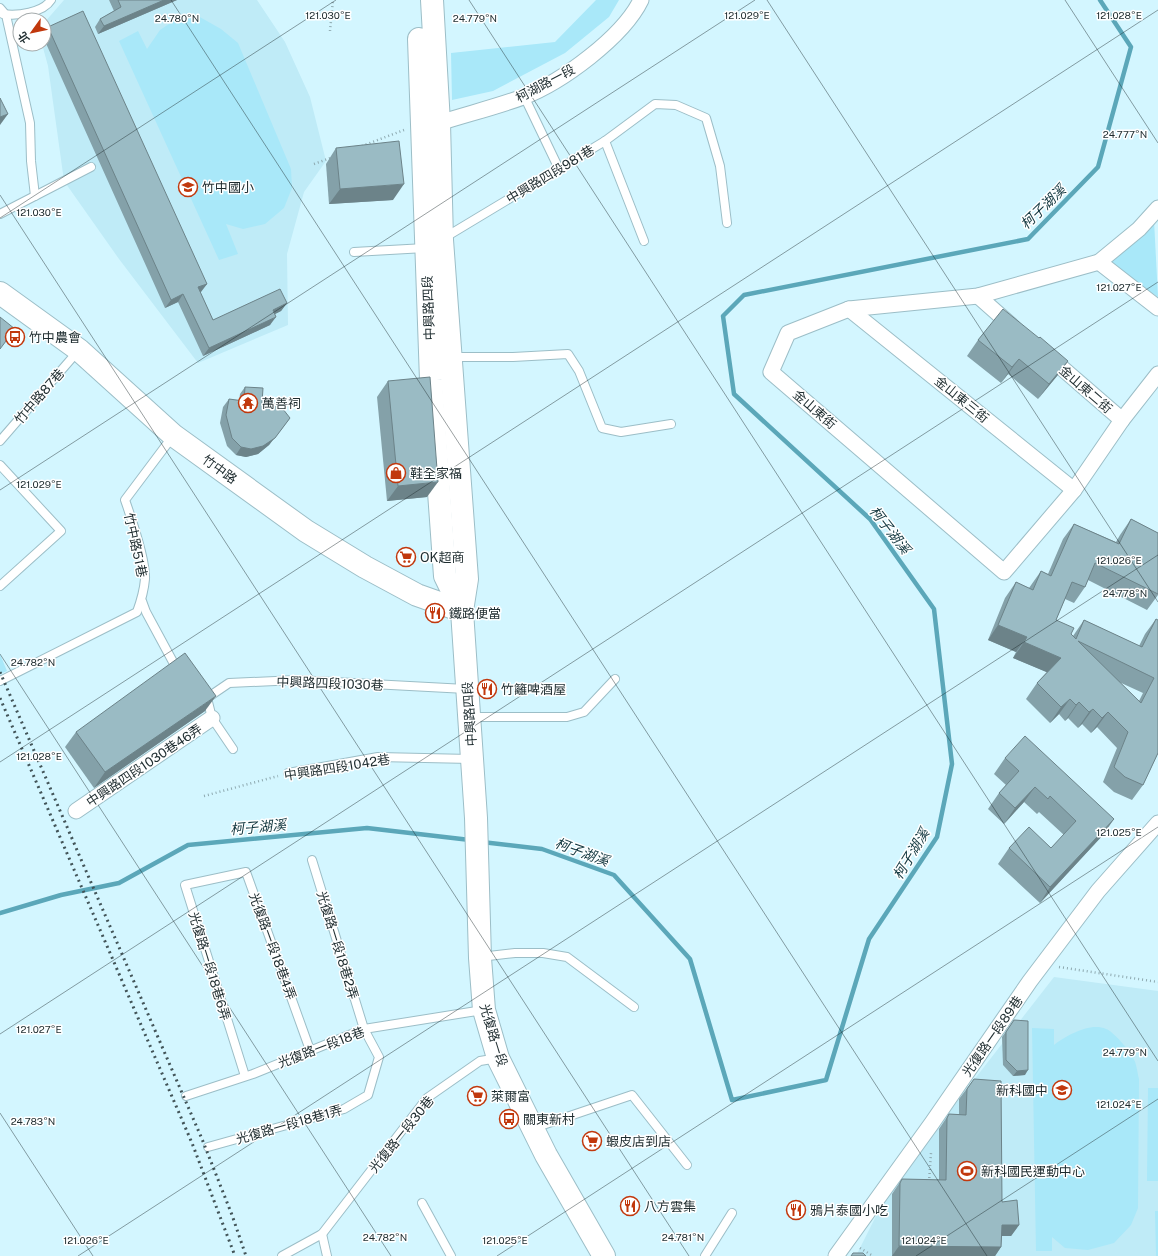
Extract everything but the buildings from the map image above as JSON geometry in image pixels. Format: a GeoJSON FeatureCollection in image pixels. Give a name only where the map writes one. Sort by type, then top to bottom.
{"type":"FeatureCollection","features":[{"type":"Feature","properties":{"kind":"main road","name":"中興路四段"},"geometry":{"type":"LineString","coordinates":[[418,0],[431,123]]}},
{"type":"Feature","properties":{"kind":"main road","name":"中興路四段"},"geometry":{"type":"LineString","coordinates":[[432,0],[431,123],[434,244],[441,379],[445,576],[462,611],[476,818],[477,862]]}},
{"type":"Feature","properties":{"kind":"main road","name":"中興路四段"},"geometry":{"type":"LineString","coordinates":[[434,244],[450,357],[441,379]]}},
{"type":"Feature","properties":{"kind":"main road","name":"竹中路"},"geometry":{"type":"LineString","coordinates":[[1,296],[79,350],[173,435],[306,531],[365,568],[417,595],[462,611]]}},
{"type":"Feature","properties":{"kind":"main road","name":"光復路一段"},"geometry":{"type":"LineString","coordinates":[[477,862],[480,958],[484,1010],[498,1058],[533,1128],[604,1256]]}},
{"type":"Feature","properties":{"kind":"street","name":"柯湖路一段"},"geometry":{"type":"LineString","coordinates":[[431,123],[524,96],[568,72],[607,44],[638,8],[641,0]]}},
{"type":"Feature","properties":{"kind":"street","name":"金山東街"},"geometry":{"type":"LineString","coordinates":[[1158,208],[1139,229],[1099,262],[978,296],[850,309],[788,333],[771,372],[1004,572],[1074,490],[1122,420],[1158,374]]}},
{"type":"Feature","properties":{"kind":"street"},"geometry":{"type":"LineString","coordinates":[[1099,262],[1158,308]]}},
{"type":"Feature","properties":{"kind":"street"},"geometry":{"type":"LineString","coordinates":[[978,296],[1026,337]]}},
{"type":"Feature","properties":{"kind":"street","name":"金山東三街"},"geometry":{"type":"LineString","coordinates":[[850,309],[1074,490]]}},
{"type":"Feature","properties":{"kind":"street","name":"金山東二街"},"geometry":{"type":"LineString","coordinates":[[1038,348],[1122,420]]}},
{"type":"Feature","properties":{"kind":"street","name":"中興路四段1030巷46弄"},"geometry":{"type":"LineString","coordinates":[[76,811],[212,718]]}},
{"type":"Feature","properties":{"kind":"street","name":"光復路一段89巷"},"geometry":{"type":"LineString","coordinates":[[836,1256],[1043,965],[1098,891],[1158,823]]}},
{"type":"Feature","properties":{"kind":"lane"},"geometry":{"type":"LineString","coordinates":[[3,14],[36,11],[45,7],[51,0]]}},
{"type":"Feature","properties":{"kind":"lane"},"geometry":{"type":"LineString","coordinates":[[0,8],[3,14],[30,123],[31,161],[36,196]]}},
{"type":"Feature","properties":{"kind":"lane"},"geometry":{"type":"LineString","coordinates":[[524,96],[559,169]]}},
{"type":"Feature","properties":{"kind":"lane","name":"中興路四段981巷"},"geometry":{"type":"LineString","coordinates":[[434,244],[605,141],[655,104],[676,105],[706,118],[720,166],[726,223]]}},
{"type":"Feature","properties":{"kind":"lane"},"geometry":{"type":"LineString","coordinates":[[605,141],[644,241]]}},
{"type":"Feature","properties":{"kind":"lane"},"geometry":{"type":"LineString","coordinates":[[0,214],[91,168]]}},
{"type":"Feature","properties":{"kind":"lane"},"geometry":{"type":"LineString","coordinates":[[354,252],[434,244]]}},
{"type":"Feature","properties":{"kind":"lane","name":"竹中路87巷"},"geometry":{"type":"LineString","coordinates":[[0,440],[79,350]]}},
{"type":"Feature","properties":{"kind":"lane"},"geometry":{"type":"LineString","coordinates":[[450,357],[513,358],[568,354],[579,371],[602,428],[621,432],[671,424]]}},
{"type":"Feature","properties":{"kind":"lane","name":"竹中路51巷"},"geometry":{"type":"LineString","coordinates":[[0,681],[132,616],[137,612],[142,600],[145,578],[138,543],[125,500],[173,435]]}},
{"type":"Feature","properties":{"kind":"lane"},"geometry":{"type":"LineString","coordinates":[[0,465],[61,531],[0,586]]}},
{"type":"Feature","properties":{"kind":"lane"},"geometry":{"type":"LineString","coordinates":[[142,600],[146,612],[173,662]]}},
{"type":"Feature","properties":{"kind":"lane"},"geometry":{"type":"LineString","coordinates":[[469,717],[567,716],[584,712],[615,679]]}},
{"type":"Feature","properties":{"kind":"lane","name":"中興路四段1030巷"},"geometry":{"type":"LineString","coordinates":[[233,749],[212,718],[205,696],[229,683],[297,680],[467,689]]}},
{"type":"Feature","properties":{"kind":"lane","name":"中興路四段1042巷"},"geometry":{"type":"LineString","coordinates":[[288,773],[378,757],[472,759]]}},
{"type":"Feature","properties":{"kind":"lane","name":"光復路一段18巷2弄"},"geometry":{"type":"LineString","coordinates":[[312,860],[364,1029]]}},
{"type":"Feature","properties":{"kind":"lane","name":"光復路一段18巷4弄"},"geometry":{"type":"LineString","coordinates":[[216,877],[246,872],[310,1050]]}},
{"type":"Feature","properties":{"kind":"lane","name":"光復路一段18巷6弄"},"geometry":{"type":"LineString","coordinates":[[216,877],[185,885],[245,1076]]}},
{"type":"Feature","properties":{"kind":"lane"},"geometry":{"type":"LineString","coordinates":[[480,958],[515,953],[543,953],[566,957],[634,1006]]}},
{"type":"Feature","properties":{"kind":"lane","name":"光復路一段18巷"},"geometry":{"type":"LineString","coordinates":[[186,1096],[245,1076],[364,1029],[484,1010]]}},
{"type":"Feature","properties":{"kind":"lane","name":"光復路一段18巷1弄"},"geometry":{"type":"LineString","coordinates":[[208,1147],[344,1109],[368,1095],[379,1057],[364,1029]]}},
{"type":"Feature","properties":{"kind":"lane","name":"光復路一段30巷"},"geometry":{"type":"LineString","coordinates":[[282,1256],[322,1234],[428,1098],[480,1061],[498,1058]]}},
{"type":"Feature","properties":{"kind":"lane"},"geometry":{"type":"LineString","coordinates":[[533,1128],[632,1095],[687,1165]]}},
{"type":"Feature","properties":{"kind":"lane"},"geometry":{"type":"LineString","coordinates":[[422,1203],[451,1256]]}},
{"type":"Feature","properties":{"kind":"lane"},"geometry":{"type":"LineString","coordinates":[[705,1256],[732,1213]]}},
{"type":"Feature","properties":{"kind":"lane"},"geometry":{"type":"LineString","coordinates":[[322,1234],[327,1256]]}},
{"type":"Feature","properties":{"kind":"path"},"geometry":{"type":"LineString","coordinates":[[330,32],[333,0]]}},
{"type":"Feature","properties":{"kind":"path"},"geometry":{"type":"LineString","coordinates":[[358,147],[431,123]]}},
{"type":"Feature","properties":{"kind":"path"},"geometry":{"type":"LineString","coordinates":[[314,164],[336,156]]}},
{"type":"Feature","properties":{"kind":"path","name":"中興路四段1042巷"},"geometry":{"type":"LineString","coordinates":[[204,796],[288,773]]}},
{"type":"Feature","properties":{"kind":"path"},"geometry":{"type":"LineString","coordinates":[[1043,965],[1158,982]]}},
{"type":"Feature","properties":{"kind":"path"},"geometry":{"type":"LineString","coordinates":[[923,1182],[929,1184],[929,1165],[931,1153]]}},
{"type":"Feature","properties":{"kind":"path"},"geometry":{"type":"LineString","coordinates":[[924,1164],[929,1165]]}},
{"type":"Feature","properties":{"kind":"shaded area","name":"竹中國小"},"geometry":{"type":"Polygon","coordinates":[[[64,0],[257,0],[285,42],[310,97],[326,161],[304,192],[287,254],[288,325],[198,363],[119,259],[64,181],[48,66],[44,52],[52,52],[52,14],[64,0]]]}},
{"type":"Feature","properties":{"kind":"shaded area"},"geometry":{"type":"Polygon","coordinates":[[[596,0],[619,0],[609,17],[565,53],[493,91],[452,100],[451,53],[555,42],[596,0]]]}},
{"type":"Feature","properties":{"kind":"shaded area"},"geometry":{"type":"Polygon","coordinates":[[[181,16],[198,16],[221,29],[238,43],[291,169],[292,188],[284,208],[265,224],[243,229],[226,224],[238,254],[219,260],[119,41],[138,31],[147,49],[160,30],[181,16]]]}},
{"type":"Feature","properties":{"kind":"shaded area"},"geometry":{"type":"Polygon","coordinates":[[[1154,220],[1158,297],[1107,262],[1154,220]]]}},
{"type":"Feature","properties":{"kind":"shaded area"},"geometry":{"type":"Polygon","coordinates":[[[0,654],[7,671],[0,674],[0,654]]]}},
{"type":"Feature","properties":{"kind":"shaded area","name":"新科國中"},"geometry":{"type":"Polygon","coordinates":[[[1054,977],[1158,991],[1158,1256],[856,1256],[890,1188],[1054,977]]]}},
{"type":"Feature","properties":{"kind":"shaded area"},"geometry":{"type":"Polygon","coordinates":[[[1093,1027],[1106,1029],[1113,1033],[1121,1042],[1135,1063],[1139,1079],[1138,1208],[1131,1225],[1114,1243],[1088,1250],[1065,1248],[1052,1237],[1052,1251],[1036,1251],[1032,1028],[1054,1029],[1054,1045],[1078,1031],[1093,1027]]]}},
{"type":"Feature","properties":{"kind":"shaded area"},"geometry":{"type":"Polygon","coordinates":[[[1148,1088],[1158,1088],[1158,1181],[1147,1181],[1148,1088]]]}},
{"type":"Feature","properties":{"kind":"shaded area"},"geometry":{"type":"Polygon","coordinates":[[[1155,1211],[1158,1211],[1158,1256],[1156,1256],[1155,1211]]]}},
{"type":"Feature","properties":{"kind":"waterway","name":"柯子湖溪"},"geometry":{"type":"LineString","coordinates":[[482,842],[542,849],[614,875],[690,959],[732,1100],[826,1080],[869,939],[937,837],[952,764],[934,609],[870,519],[734,394],[723,316],[744,295],[1028,239],[1098,167],[1131,47],[1100,0]]}},
{"type":"Feature","properties":{"kind":"waterway","name":"柯子湖溪"},"geometry":{"type":"LineString","coordinates":[[0,913],[61,895],[119,883],[188,845],[367,828],[470,840]]}},
{"type":"Feature","properties":{"kind":"railway"},"geometry":{"type":"LineString","coordinates":[[0,672],[202,1139],[232,1215],[246,1256]]}},
{"type":"Feature","properties":{"kind":"railway"},"geometry":{"type":"LineString","coordinates":[[0,698],[192,1143],[235,1256]]}},
{"type":"Feature","properties":{"kind":"place","name":"竹中國小"},"geometry":{"type":"Point","coordinates":[188,187]}},
{"type":"Feature","properties":{"kind":"place","name":"竹中農會"},"geometry":{"type":"Point","coordinates":[15,337]}},
{"type":"Feature","properties":{"kind":"place","name":"萬善祠"},"geometry":{"type":"Point","coordinates":[248,403]}},
{"type":"Feature","properties":{"kind":"place","name":"鞋全家福"},"geometry":{"type":"Point","coordinates":[396,473]}},
{"type":"Feature","properties":{"kind":"place","name":"OK超商"},"geometry":{"type":"Point","coordinates":[406,557]}},
{"type":"Feature","properties":{"kind":"place","name":"鐵路便當"},"geometry":{"type":"Point","coordinates":[435,613]}},
{"type":"Feature","properties":{"kind":"place","name":"竹籬啤酒屋"},"geometry":{"type":"Point","coordinates":[487,689]}},
{"type":"Feature","properties":{"kind":"place","name":"新科國中"},"geometry":{"type":"Point","coordinates":[1062,1090]}},
{"type":"Feature","properties":{"kind":"place","name":"萊爾富"},"geometry":{"type":"Point","coordinates":[477,1096]}},
{"type":"Feature","properties":{"kind":"place","name":"關東新村"},"geometry":{"type":"Point","coordinates":[509,1119]}},
{"type":"Feature","properties":{"kind":"place","name":"蝦皮店到店"},"geometry":{"type":"Point","coordinates":[592,1141]}},
{"type":"Feature","properties":{"kind":"place","name":"新科國民運動中心"},"geometry":{"type":"Point","coordinates":[967,1171]}},
{"type":"Feature","properties":{"kind":"place","name":"八方雲集"},"geometry":{"type":"Point","coordinates":[630,1206]}},
{"type":"Feature","properties":{"kind":"place","name":"鴉片泰國小吃"},"geometry":{"type":"Point","coordinates":[796,1210]}}]}
